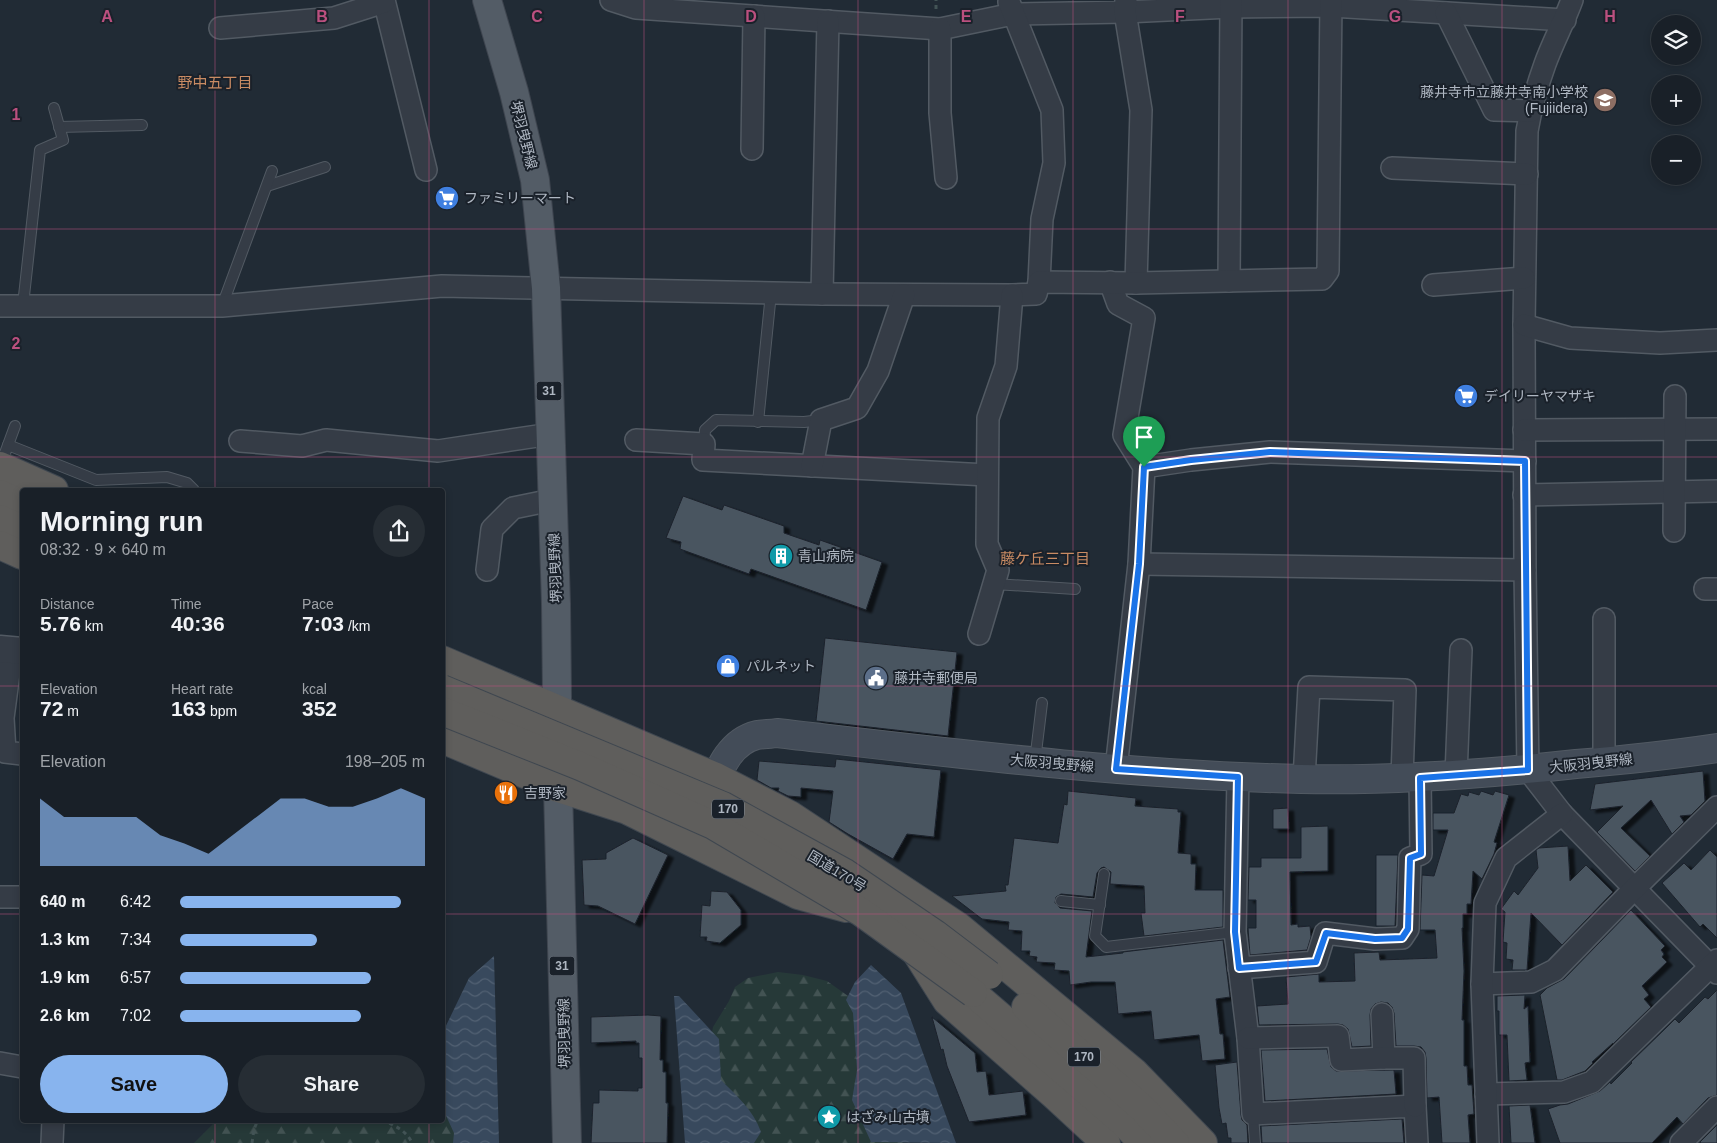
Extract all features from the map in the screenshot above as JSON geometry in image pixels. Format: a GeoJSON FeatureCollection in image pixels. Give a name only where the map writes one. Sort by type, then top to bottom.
{"type":"FeatureCollection","features":[{"type":"Feature","properties":{"kind":"highway"},"geometry":{"type":"LineString","coordinates":[[3,459],[51,488]]}},
{"type":"Feature","properties":{"kind":"highway"},"geometry":{"type":"LineString","coordinates":[[0,494],[20,503]]}},
{"type":"Feature","properties":{"kind":"highway"},"geometry":{"type":"LineString","coordinates":[[0,519],[20,528]]}},
{"type":"Feature","properties":{"kind":"highway"},"geometry":{"type":"LineString","coordinates":[[0,545],[20,554]]}},
{"type":"Feature","properties":{"kind":"highway"},"geometry":{"type":"LineString","coordinates":[[445,661],[716,777],[790,815],[959,926],[1134,1072],[1203,1143]]}},
{"type":"Feature","properties":{"kind":"highway","name":"国道170号"},"geometry":{"type":"LineString","coordinates":[[445,690],[722,806],[845,873],[936,934],[981,984],[1143,1143]]}},
{"type":"Feature","properties":{"kind":"highway","name":"国道170号"},"geometry":{"type":"LineString","coordinates":[[445,713],[580,766],[713,825],[861,912],[981,984],[1141,1107],[1176,1143]]}},
{"type":"Feature","properties":{"kind":"highway"},"geometry":{"type":"LineString","coordinates":[[445,740],[558,788],[627,810],[798,895],[872,914],[909,942],[947,1001],[1106,1143]]}},
{"type":"Feature","properties":{"kind":"main road","name":"堺羽曳野線"},"geometry":{"type":"LineString","coordinates":[[487,0],[514,92],[535,180],[546,288],[567,1143]]}},
{"type":"Feature","properties":{"kind":"main road","name":"大阪羽曳野線"},"geometry":{"type":"LineString","coordinates":[[689,840],[716,777],[734,747],[744,740],[758,735],[777,733],[1035,763],[1238,777],[1304,779],[1411,778],[1528,770],[1717,748]]}},
{"type":"Feature","properties":{"kind":"street"},"geometry":{"type":"LineString","coordinates":[[611,0],[754,16],[940,29],[1011,7],[1331,3],[1446,12],[1568,10],[1545,63],[1531,111],[1528,131],[1524,278],[1524,495],[1528,770],[1562,814],[1715,967],[1592,1082],[1564,1092],[1486,1094]]}},
{"type":"Feature","properties":{"kind":"street"},"geometry":{"type":"LineString","coordinates":[[220,28],[334,18],[384,1],[426,170]]}},
{"type":"Feature","properties":{"kind":"street"},"geometry":{"type":"LineString","coordinates":[[1039,282],[1136,283],[1322,279],[1328,271],[1331,3]]}},
{"type":"Feature","properties":{"kind":"street"},"geometry":{"type":"LineString","coordinates":[[1229,281],[1231,4]]}},
{"type":"Feature","properties":{"kind":"street"},"geometry":{"type":"LineString","coordinates":[[1126,6],[1140,110],[1136,283]]}},
{"type":"Feature","properties":{"kind":"street"},"geometry":{"type":"LineString","coordinates":[[0,306],[222,306],[442,286],[822,294],[1036,294],[1039,282],[1042,219],[1054,163],[1052,110],[1011,7]]}},
{"type":"Feature","properties":{"kind":"street"},"geometry":{"type":"LineString","coordinates":[[1446,12],[1494,110],[1531,111]]}},
{"type":"Feature","properties":{"kind":"street"},"geometry":{"type":"LineString","coordinates":[[752,150],[754,16]]}},
{"type":"Feature","properties":{"kind":"street"},"geometry":{"type":"LineString","coordinates":[[822,294],[828,21]]}},
{"type":"Feature","properties":{"kind":"street"},"geometry":{"type":"LineString","coordinates":[[940,29],[940,113],[946,178]]}},
{"type":"Feature","properties":{"kind":"street"},"geometry":{"type":"LineString","coordinates":[[1392,168],[1526,174]]}},
{"type":"Feature","properties":{"kind":"street"},"geometry":{"type":"LineString","coordinates":[[1433,285],[1524,278]]}},
{"type":"Feature","properties":{"kind":"street"},"geometry":{"type":"LineString","coordinates":[[1110,282],[1118,304],[1144,318],[1124,435],[1144,467],[1139,564],[1116,769]]}},
{"type":"Feature","properties":{"kind":"street"},"geometry":{"type":"LineString","coordinates":[[812,466],[820,420],[857,408],[878,371],[904,295]]}},
{"type":"Feature","properties":{"kind":"street"},"geometry":{"type":"LineString","coordinates":[[979,634],[998,570],[987,544],[988,418],[1006,366],[1012,295]]}},
{"type":"Feature","properties":{"kind":"street"},"geometry":{"type":"LineString","coordinates":[[1524,325],[1570,338],[1660,343],[1717,340]]}},
{"type":"Feature","properties":{"kind":"street"},"geometry":{"type":"LineString","coordinates":[[1674,532],[1675,396]]}},
{"type":"Feature","properties":{"kind":"street"},"geometry":{"type":"LineString","coordinates":[[1524,430],[1717,429]]}},
{"type":"Feature","properties":{"kind":"street"},"geometry":{"type":"LineString","coordinates":[[240,441],[302,446],[326,440],[438,451],[551,434]]}},
{"type":"Feature","properties":{"kind":"street"},"geometry":{"type":"LineString","coordinates":[[636,440],[704,444],[703,460],[987,475]]}},
{"type":"Feature","properties":{"kind":"street"},"geometry":{"type":"LineString","coordinates":[[1144,467],[1270,452],[1525,461]]}},
{"type":"Feature","properties":{"kind":"street"},"geometry":{"type":"LineString","coordinates":[[1524,495],[1717,491]]}},
{"type":"Feature","properties":{"kind":"street"},"geometry":{"type":"LineString","coordinates":[[487,570],[492,530],[513,508],[552,500]]}},
{"type":"Feature","properties":{"kind":"street"},"geometry":{"type":"LineString","coordinates":[[1139,564],[1525,570]]}},
{"type":"Feature","properties":{"kind":"street"},"geometry":{"type":"LineString","coordinates":[[1604,619],[1604,762]]}},
{"type":"Feature","properties":{"kind":"street"},"geometry":{"type":"LineString","coordinates":[[9,756],[3,718],[12,650]]}},
{"type":"Feature","properties":{"kind":"street"},"geometry":{"type":"LineString","coordinates":[[1456,775],[1461,650]]}},
{"type":"Feature","properties":{"kind":"street"},"geometry":{"type":"LineString","coordinates":[[1239,968],[1316,962],[1326,933],[1375,939],[1402,938],[1408,929],[1410,858],[1421,854],[1411,778],[1406,690],[1309,687],[1304,779]]}},
{"type":"Feature","properties":{"kind":"street"},"geometry":{"type":"LineString","coordinates":[[1238,777],[1235,932],[1248,1038],[1253,1114],[1415,1106]]}},
{"type":"Feature","properties":{"kind":"street"},"geometry":{"type":"LineString","coordinates":[[1482,984],[1531,982],[1555,970],[1634,888],[1717,807]]}},
{"type":"Feature","properties":{"kind":"street"},"geometry":{"type":"LineString","coordinates":[[1488,1143],[1482,984],[1485,903],[1506,858],[1562,814]]}},
{"type":"Feature","properties":{"kind":"street"},"geometry":{"type":"LineString","coordinates":[[0,897],[20,896]]}},
{"type":"Feature","properties":{"kind":"street"},"geometry":{"type":"LineString","coordinates":[[1382,1014],[1384,1058]]}},
{"type":"Feature","properties":{"kind":"street"},"geometry":{"type":"LineString","coordinates":[[1248,1038],[1338,1036],[1341,1060],[1414,1058],[1417,1143]]}},
{"type":"Feature","properties":{"kind":"street"},"geometry":{"type":"LineString","coordinates":[[0,1063],[20,1067]]}},
{"type":"Feature","properties":{"kind":"street"},"geometry":{"type":"LineString","coordinates":[[1680,1143],[1717,1107]]}},
{"type":"Feature","properties":{"kind":"street"},"geometry":{"type":"LineString","coordinates":[[52,1143],[53,1123]]}},
{"type":"Feature","properties":{"kind":"lane"},"geometry":{"type":"LineString","coordinates":[[23,305],[40,150],[63,140],[54,108]]}},
{"type":"Feature","properties":{"kind":"lane"},"geometry":{"type":"LineString","coordinates":[[59,127],[142,125]]}},
{"type":"Feature","properties":{"kind":"lane"},"geometry":{"type":"LineString","coordinates":[[267,186],[325,166]]}},
{"type":"Feature","properties":{"kind":"lane"},"geometry":{"type":"LineString","coordinates":[[222,306],[272,171]]}},
{"type":"Feature","properties":{"kind":"lane"},"geometry":{"type":"LineString","coordinates":[[758,422],[771,293]]}},
{"type":"Feature","properties":{"kind":"lane"},"geometry":{"type":"LineString","coordinates":[[704,444],[705,430],[716,420],[804,422],[820,420]]}},
{"type":"Feature","properties":{"kind":"lane"},"geometry":{"type":"LineString","coordinates":[[15,426],[3,459],[96,480],[167,477],[187,483],[192,488]]}},
{"type":"Feature","properties":{"kind":"lane"},"geometry":{"type":"LineString","coordinates":[[994,584],[1075,589]]}},
{"type":"Feature","properties":{"kind":"lane"},"geometry":{"type":"LineString","coordinates":[[1035,763],[1042,703]]}},
{"type":"Feature","properties":{"kind":"lane"},"geometry":{"type":"LineString","coordinates":[[1104,874],[1095,936],[1106,947],[1235,932]]}},
{"type":"Feature","properties":{"kind":"lane"},"geometry":{"type":"LineString","coordinates":[[1060,901],[1100,905]]}},
{"type":"Feature","properties":{"kind":"lane"},"geometry":{"type":"LineString","coordinates":[[1253,1114],[1254,1143]]}},
{"type":"Feature","properties":{"kind":"path"},"geometry":{"type":"LineString","coordinates":[[252,1143],[257,1123]]}},
{"type":"Feature","properties":{"kind":"path"},"geometry":{"type":"LineString","coordinates":[[390,1123],[410,1136],[412,1143]]}},
{"type":"Feature","properties":{"kind":"green space"},"geometry":{"type":"Polygon","coordinates":[[[778,972],[803,975],[827,981],[848,996],[903,1143],[729,1143],[708,1054],[713,1027],[735,987],[748,978],[778,972]]]}},
{"type":"Feature","properties":{"kind":"green space"},"geometry":{"type":"Polygon","coordinates":[[[445,1105],[459,1143],[194,1143],[214,1123],[445,1123],[445,1105]]]}},
{"type":"Feature","properties":{"kind":"water"},"geometry":{"type":"Polygon","coordinates":[[[494,956],[499,1143],[453,1143],[454,1133],[445,1113],[445,1028],[469,978],[494,956]]]}},
{"type":"Feature","properties":{"kind":"water"},"geometry":{"type":"Polygon","coordinates":[[[871,965],[901,993],[956,1143],[871,1142],[852,1100],[857,1070],[853,1013],[846,1000],[855,982],[871,965]]]}},
{"type":"Feature","properties":{"kind":"water"},"geometry":{"type":"Polygon","coordinates":[[[674,996],[679,996],[719,1039],[721,1080],[744,1104],[758,1124],[761,1132],[754,1143],[685,1143],[674,996]]]}},
{"type":"Feature","properties":{"kind":"building","name":"青山病院"},"geometry":{"type":"Polygon","coordinates":[[[683,496],[722,510],[724,505],[784,526],[784,533],[819,545],[820,540],[882,562],[866,610],[751,569],[749,574],[680,549],[681,542],[666,538],[683,496]]]}},
{"type":"Feature","properties":{"kind":"building"},"geometry":{"type":"Polygon","coordinates":[[[825,638],[957,652],[948,736],[816,721],[825,638]]]}},
{"type":"Feature","properties":{"kind":"building"},"geometry":{"type":"Polygon","coordinates":[[[836,759],[941,770],[934,837],[907,834],[893,859],[829,822],[833,791],[801,788],[801,797],[788,796],[778,791],[779,788],[771,788],[757,780],[759,761],[835,767],[836,759]]]}},
{"type":"Feature","properties":{"kind":"building"},"geometry":{"type":"Polygon","coordinates":[[[1703,771],[1705,801],[1691,815],[1680,816],[1684,822],[1672,834],[1651,800],[1621,828],[1650,856],[1635,871],[1597,832],[1623,806],[1590,810],[1595,784],[1703,771]]]}},
{"type":"Feature","properties":{"kind":"building"},"geometry":{"type":"Polygon","coordinates":[[[1068,791],[1136,798],[1135,806],[1178,809],[1178,812],[1181,812],[1178,853],[1191,854],[1191,864],[1196,864],[1195,890],[1223,890],[1223,927],[1144,936],[1141,913],[1145,913],[1144,886],[1110,884],[1111,872],[1104,867],[1097,873],[1093,897],[1061,894],[1056,897],[1055,903],[1060,908],[1092,911],[1086,957],[1223,940],[1230,997],[1216,999],[1220,1034],[1223,1034],[1225,1059],[1202,1061],[1199,1035],[1154,1040],[1151,1011],[1118,1014],[1115,982],[1091,982],[1070,985],[1069,971],[1054,970],[1055,963],[1036,962],[1037,957],[1029,956],[1030,951],[1021,951],[1022,931],[1008,930],[1009,922],[982,919],[952,896],[1006,891],[1005,885],[1008,885],[1014,838],[1058,843],[1064,804],[1067,805],[1068,791]]]}},
{"type":"Feature","properties":{"kind":"building"},"geometry":{"type":"Polygon","coordinates":[[[1481,791],[1493,795],[1495,791],[1509,795],[1494,842],[1497,843],[1494,854],[1482,879],[1473,871],[1471,904],[1467,904],[1467,914],[1463,914],[1464,971],[1462,1020],[1464,1020],[1464,1066],[1467,1066],[1468,1085],[1472,1085],[1474,1114],[1468,1115],[1470,1143],[1442,1143],[1439,1097],[1427,1098],[1425,1052],[1421,1047],[1396,1046],[1394,1013],[1388,1003],[1381,1002],[1375,1004],[1371,1009],[1371,1046],[1352,1047],[1348,1029],[1343,1025],[1259,1025],[1257,1006],[1288,1004],[1286,977],[1319,974],[1319,982],[1355,981],[1354,953],[1379,952],[1380,960],[1437,958],[1435,930],[1420,930],[1422,875],[1434,876],[1448,830],[1433,830],[1433,813],[1454,813],[1461,794],[1468,796],[1469,792],[1479,795],[1481,791]]]}},
{"type":"Feature","properties":{"kind":"building"},"geometry":{"type":"Polygon","coordinates":[[[1288,808],[1289,829],[1273,829],[1273,809],[1288,808]]]}},
{"type":"Feature","properties":{"kind":"building"},"geometry":{"type":"Polygon","coordinates":[[[1328,826],[1328,871],[1290,872],[1291,925],[1298,924],[1298,927],[1310,926],[1311,937],[1307,950],[1250,955],[1248,928],[1256,928],[1256,900],[1248,900],[1249,867],[1261,867],[1261,858],[1301,858],[1301,827],[1328,826]]]}},
{"type":"Feature","properties":{"kind":"building"},"geometry":{"type":"Polygon","coordinates":[[[633,838],[668,855],[635,924],[598,906],[584,905],[582,860],[606,859],[606,853],[633,838]]]}},
{"type":"Feature","properties":{"kind":"building"},"geometry":{"type":"Polygon","coordinates":[[[1568,846],[1570,881],[1586,865],[1613,892],[1562,945],[1531,913],[1527,970],[1512,970],[1513,960],[1506,959],[1507,943],[1503,942],[1505,912],[1501,909],[1514,891],[1518,895],[1538,868],[1536,850],[1539,848],[1568,846]]]}},
{"type":"Feature","properties":{"kind":"building"},"geometry":{"type":"Polygon","coordinates":[[[1710,850],[1717,857],[1717,938],[1703,924],[1700,927],[1662,883],[1684,863],[1691,870],[1710,850]]]}},
{"type":"Feature","properties":{"kind":"building"},"geometry":{"type":"Polygon","coordinates":[[[1376,855],[1398,855],[1395,926],[1376,926],[1376,855]]]}},
{"type":"Feature","properties":{"kind":"building"},"geometry":{"type":"Polygon","coordinates":[[[711,891],[727,892],[741,910],[741,925],[720,943],[706,941],[707,937],[700,937],[702,905],[710,906],[711,891]]]}},
{"type":"Feature","properties":{"kind":"building"},"geometry":{"type":"Polygon","coordinates":[[[1631,910],[1665,946],[1661,950],[1664,954],[1662,957],[1667,962],[1642,986],[1649,995],[1644,999],[1651,1007],[1592,1062],[1585,1071],[1562,1080],[1557,1080],[1540,995],[1547,988],[1564,979],[1631,910]]]}},
{"type":"Feature","properties":{"kind":"building"},"geometry":{"type":"Polygon","coordinates":[[[1717,990],[1717,1095],[1708,1098],[1683,1124],[1677,1117],[1652,1143],[1560,1143],[1548,1109],[1568,1104],[1600,1091],[1610,1082],[1611,1084],[1675,1019],[1679,1023],[1705,997],[1708,999],[1717,990]]]}},
{"type":"Feature","properties":{"kind":"building"},"geometry":{"type":"Polygon","coordinates":[[[1525,995],[1524,1009],[1528,1006],[1530,1062],[1525,1063],[1527,1080],[1509,1081],[1507,1035],[1499,1035],[1497,996],[1525,995]]]}},
{"type":"Feature","properties":{"kind":"building"},"geometry":{"type":"Polygon","coordinates":[[[661,1016],[660,1060],[663,1060],[663,1072],[666,1072],[666,1103],[668,1103],[667,1143],[591,1143],[593,1103],[599,1103],[599,1090],[638,1091],[638,1088],[642,1088],[642,1058],[639,1058],[639,1043],[636,1043],[636,1041],[591,1043],[591,1017],[661,1016]]]}},
{"type":"Feature","properties":{"kind":"building"},"geometry":{"type":"Polygon","coordinates":[[[932,1017],[975,1053],[977,1072],[986,1071],[989,1095],[1023,1091],[1026,1115],[969,1122],[947,1066],[943,1049],[941,1050],[932,1017]]]}},
{"type":"Feature","properties":{"kind":"building"},"geometry":{"type":"Polygon","coordinates":[[[1327,1049],[1331,1067],[1336,1071],[1394,1070],[1396,1094],[1265,1101],[1261,1050],[1327,1049]]]}},
{"type":"Feature","properties":{"kind":"building"},"geometry":{"type":"Polygon","coordinates":[[[1237,1062],[1241,1115],[1242,1120],[1247,1125],[1248,1143],[1231,1143],[1231,1138],[1228,1138],[1226,1123],[1222,1124],[1219,1108],[1215,1065],[1237,1062]]]}},
{"type":"Feature","properties":{"kind":"building"},"geometry":{"type":"Polygon","coordinates":[[[1530,1105],[1535,1143],[1511,1143],[1509,1106],[1530,1105]]]}},
{"type":"Feature","properties":{"kind":"building"},"geometry":{"type":"Polygon","coordinates":[[[1402,1119],[1404,1143],[1262,1143],[1261,1126],[1402,1119]]]}},
{"type":"Feature","properties":{"kind":"building"},"geometry":{"type":"Polygon","coordinates":[[[1717,1125],[1717,1143],[1701,1143],[1700,1142],[1717,1125]]]}},
{"type":"Feature","properties":{"kind":"place","name":"藤井寺市立藤井寺南小学校 (Fujiidera)"},"geometry":{"type":"Point","coordinates":[1605,100]}},
{"type":"Feature","properties":{"kind":"place","name":"ファミリーマート"},"geometry":{"type":"Point","coordinates":[447,198]}},
{"type":"Feature","properties":{"kind":"place","name":"デイリーヤマザキ"},"geometry":{"type":"Point","coordinates":[1466,396]}},
{"type":"Feature","properties":{"kind":"place","name":"青山病院"},"geometry":{"type":"Point","coordinates":[781,556]}},
{"type":"Feature","properties":{"kind":"place","name":"パルネット"},"geometry":{"type":"Point","coordinates":[728,666]}},
{"type":"Feature","properties":{"kind":"place","name":"藤井寺郵便局"},"geometry":{"type":"Point","coordinates":[876,678]}},
{"type":"Feature","properties":{"kind":"place","name":"吉野家"},"geometry":{"type":"Point","coordinates":[506,793]}},
{"type":"Feature","properties":{"kind":"place","name":"はざみ山古墳"},"geometry":{"type":"Point","coordinates":[829,1117]}},
{"type":"Feature","properties":{"kind":"district","name":"野中五丁目"},"geometry":{"type":"Point","coordinates":[215,83]}},
{"type":"Feature","properties":{"kind":"district","name":"藤ケ丘三丁目"},"geometry":{"type":"Point","coordinates":[1045,559]}},
{"type":"Feature","properties":{"kind":"route"},"geometry":{"type":"LineString","coordinates":[[1270,452],[1525,461],[1528,770],[1420,778],[1421,854],[1410,858],[1408,929],[1402,938],[1375,939],[1326,933],[1316,962],[1239,968],[1235,932],[1238,777],[1116,769],[1139,564],[1144,467],[1270,452]]}}]}
